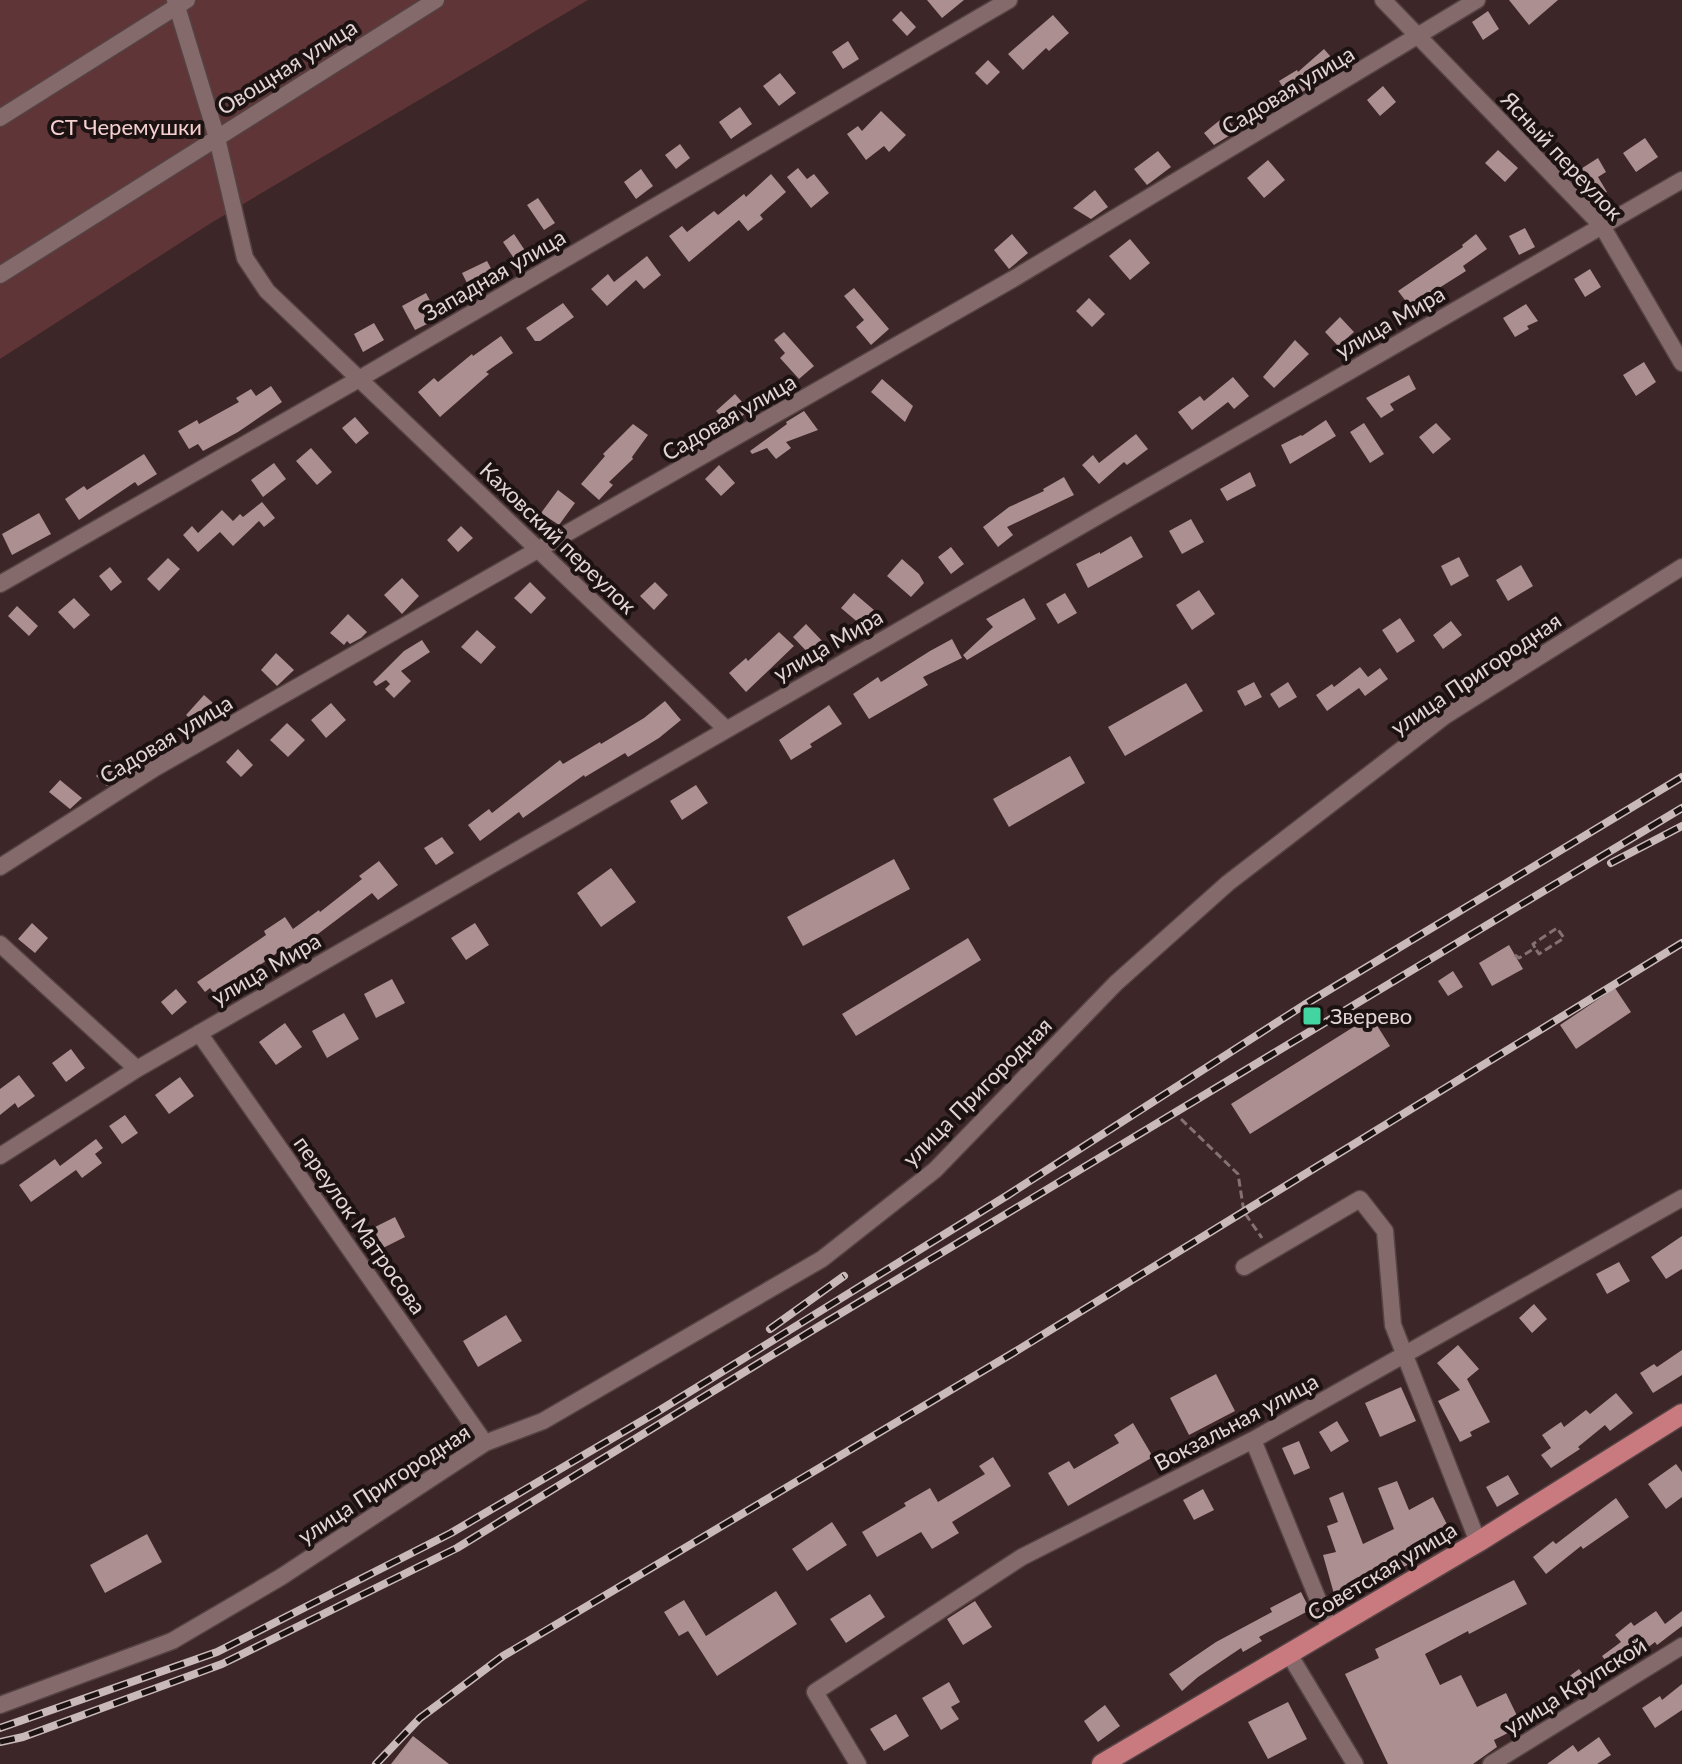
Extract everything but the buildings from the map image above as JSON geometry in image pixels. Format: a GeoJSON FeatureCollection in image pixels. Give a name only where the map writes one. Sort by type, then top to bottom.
{"type":"FeatureCollection","features":[{"type":"Feature","properties":{"kind":"main road","name":"Советская улица"},"geometry":{"type":"LineString","coordinates":[[1102,1764],[1478,1542],[1682,1414]]}},
{"type":"Feature","properties":{"kind":"street","name":"Овощная улица"},"geometry":{"type":"LineString","coordinates":[[0,275],[436,0]]}},
{"type":"Feature","properties":{"kind":"street","name":"Западная улица"},"geometry":{"type":"LineString","coordinates":[[0,584],[359,379],[1009,0]]}},
{"type":"Feature","properties":{"kind":"street","name":"Ясный переулок"},"geometry":{"type":"LineString","coordinates":[[1383,0],[1602,226],[1682,363]]}},
{"type":"Feature","properties":{"kind":"street","name":"Садовая улица"},"geometry":{"type":"LineString","coordinates":[[0,867],[155,768],[1013,279],[1477,0]]}},
{"type":"Feature","properties":{"kind":"street","name":"Каховский переулок"},"geometry":{"type":"LineString","coordinates":[[180,2],[245,258],[267,291],[726,729]]}},
{"type":"Feature","properties":{"kind":"street"},"geometry":{"type":"LineString","coordinates":[[0,118],[180,2]]}},
{"type":"Feature","properties":{"kind":"street","name":"улица Мира"},"geometry":{"type":"LineString","coordinates":[[0,1156],[199,1033],[1682,180]]}},
{"type":"Feature","properties":{"kind":"street","name":"улица Пригородная"},"geometry":{"type":"LineString","coordinates":[[0,1705],[172,1641],[281,1577],[485,1443],[543,1421],[822,1259],[935,1170],[1116,983],[1228,883],[1445,716],[1682,567]]}},
{"type":"Feature","properties":{"kind":"street"},"geometry":{"type":"LineString","coordinates":[[0,944],[137,1069]]}},
{"type":"Feature","properties":{"kind":"street","name":"переулок Матросова"},"geometry":{"type":"LineString","coordinates":[[199,1033],[485,1443]]}},
{"type":"Feature","properties":{"kind":"street","name":"Вокзальная улица"},"geometry":{"type":"LineString","coordinates":[[858,1764],[815,1692],[1022,1557],[1253,1440],[1682,1198]]}},
{"type":"Feature","properties":{"kind":"street"},"geometry":{"type":"LineString","coordinates":[[1244,1267],[1360,1199],[1385,1231],[1393,1325],[1478,1542]]}},
{"type":"Feature","properties":{"kind":"street"},"geometry":{"type":"LineString","coordinates":[[1253,1440],[1330,1629]]}},
{"type":"Feature","properties":{"kind":"street","name":"улица Крупской"},"geometry":{"type":"LineString","coordinates":[[1491,1764],[1682,1646]]}},
{"type":"Feature","properties":{"kind":"street"},"geometry":{"type":"LineString","coordinates":[[1289,1654],[1355,1764]]}},
{"type":"Feature","properties":{"kind":"path"},"geometry":{"type":"LineString","coordinates":[[1557,928],[1564,938],[1539,954],[1535,948],[1533,944],[1557,928]]}},
{"type":"Feature","properties":{"kind":"path"},"geometry":{"type":"LineString","coordinates":[[1515,955],[1519,958],[1535,948]]}},
{"type":"Feature","properties":{"kind":"path"},"geometry":{"type":"LineString","coordinates":[[1181,1119],[1238,1174],[1244,1212],[1271,1251]]}},
{"type":"Feature","properties":{"kind":"green space","name":"СТ Черемушки"},"geometry":{"type":"Polygon","coordinates":[[[0,0],[588,0],[211,223],[0,359],[0,0]]]}},
{"type":"Feature","properties":{"kind":"railway"},"geometry":{"type":"LineString","coordinates":[[0,1728],[217,1652],[451,1533],[657,1412],[1008,1195],[1304,1005],[1682,777]]}},
{"type":"Feature","properties":{"kind":"railway"},"geometry":{"type":"LineString","coordinates":[[0,1742],[23,1737],[222,1664],[457,1548],[808,1333],[1682,808]]}},
{"type":"Feature","properties":{"kind":"railway"},"geometry":{"type":"LineString","coordinates":[[1611,863],[1682,826]]}},
{"type":"Feature","properties":{"kind":"railway"},"geometry":{"type":"LineString","coordinates":[[376,1764],[420,1718],[503,1656],[1013,1353],[1682,943]]}},
{"type":"Feature","properties":{"kind":"railway"},"geometry":{"type":"LineString","coordinates":[[770,1329],[844,1276]]}},
{"type":"Feature","properties":{"kind":"place","name":"Зверево"},"geometry":{"type":"Point","coordinates":[1312,1016]}}]}
